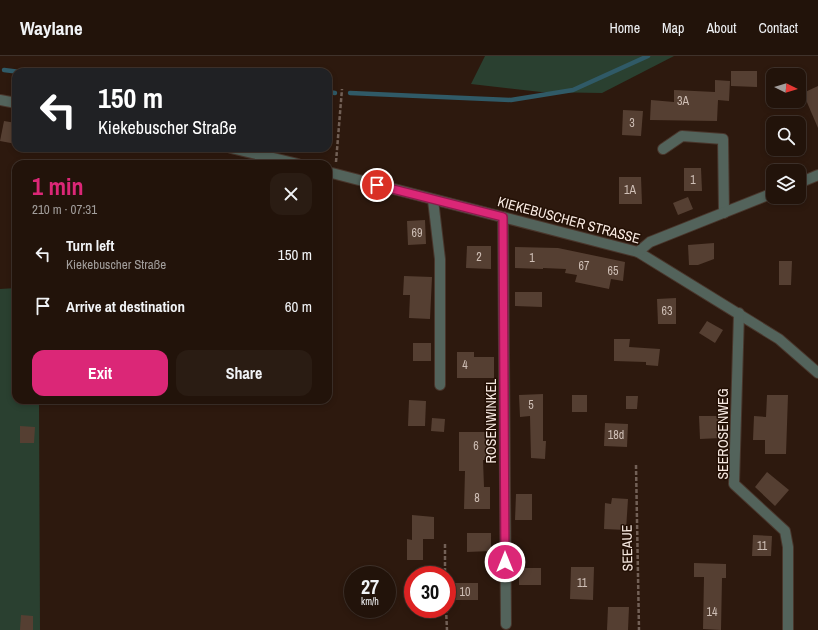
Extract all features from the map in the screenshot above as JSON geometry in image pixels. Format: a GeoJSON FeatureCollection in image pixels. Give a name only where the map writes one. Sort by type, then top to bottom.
{"type":"FeatureCollection","features":[{"type":"Feature","properties":{"kind":"street"},"geometry":{"type":"LineString","coordinates":[[0,100],[12,102]]}},
{"type":"Feature","properties":{"kind":"street"},"geometry":{"type":"LineString","coordinates":[[663,149],[682,136],[723,139],[724,213]]}},
{"type":"Feature","properties":{"kind":"street"},"geometry":{"type":"LineString","coordinates":[[248,152],[281,160]]}},
{"type":"Feature","properties":{"kind":"street","name":"KIEKEBUSCHER STRASSE"},"geometry":{"type":"LineString","coordinates":[[332,173],[638,252],[779,339],[818,374]]}},
{"type":"Feature","properties":{"kind":"street"},"geometry":{"type":"LineString","coordinates":[[806,180],[818,175]]}},
{"type":"Feature","properties":{"kind":"street"},"geometry":{"type":"LineString","coordinates":[[638,252],[650,242],[766,196]]}},
{"type":"Feature","properties":{"kind":"street"},"geometry":{"type":"LineString","coordinates":[[433,200],[440,259],[440,385]]}},
{"type":"Feature","properties":{"kind":"street","name":"ROSENWINKEL"},"geometry":{"type":"LineString","coordinates":[[503,217],[506,624]]}},
{"type":"Feature","properties":{"kind":"street","name":"SEEROSENWEG"},"geometry":{"type":"LineString","coordinates":[[739,313],[734,484],[785,531],[788,547],[788,630]]}},
{"type":"Feature","properties":{"kind":"path"},"geometry":{"type":"LineString","coordinates":[[332,173],[342,89]]}},
{"type":"Feature","properties":{"kind":"path","name":"SEEAUE"},"geometry":{"type":"LineString","coordinates":[[636,465],[639,630]]}},
{"type":"Feature","properties":{"kind":"path"},"geometry":{"type":"LineString","coordinates":[[445,544],[446,566]]}},
{"type":"Feature","properties":{"kind":"path"},"geometry":{"type":"LineString","coordinates":[[446,618],[447,630]]}},
{"type":"Feature","properties":{"kind":"green space"},"geometry":{"type":"Polygon","coordinates":[[[485,56],[674,56],[602,93],[541,92],[471,84],[485,56]]]}},
{"type":"Feature","properties":{"kind":"green space"},"geometry":{"type":"Polygon","coordinates":[[[12,288],[12,404],[39,404],[40,630],[0,630],[0,289],[12,288]]]}},
{"type":"Feature","properties":{"kind":"building"},"geometry":{"type":"Polygon","coordinates":[[[731,71],[757,71],[757,87],[731,86],[731,71]]]}},
{"type":"Feature","properties":{"kind":"building"},"geometry":{"type":"Polygon","coordinates":[[[715,80],[730,81],[729,101],[718,100],[717,121],[650,120],[651,100],[674,102],[674,90],[715,92],[715,80]]]}},
{"type":"Feature","properties":{"kind":"building"},"geometry":{"type":"Polygon","coordinates":[[[818,86],[818,128],[806,100],[806,92],[818,86]]]}},
{"type":"Feature","properties":{"kind":"building"},"geometry":{"type":"Polygon","coordinates":[[[623,110],[643,111],[641,136],[622,135],[623,110]]]}},
{"type":"Feature","properties":{"kind":"building"},"geometry":{"type":"Polygon","coordinates":[[[4,121],[12,122],[12,143],[0,141],[4,121]]]}},
{"type":"Feature","properties":{"kind":"building"},"geometry":{"type":"Polygon","coordinates":[[[684,168],[701,168],[702,191],[684,191],[684,168]]]}},
{"type":"Feature","properties":{"kind":"building"},"geometry":{"type":"Polygon","coordinates":[[[619,177],[641,177],[642,204],[619,204],[619,177]]]}},
{"type":"Feature","properties":{"kind":"building"},"geometry":{"type":"Polygon","coordinates":[[[688,197],[693,209],[678,215],[673,203],[688,197]]]}},
{"type":"Feature","properties":{"kind":"building"},"geometry":{"type":"Polygon","coordinates":[[[425,220],[426,244],[408,245],[407,221],[425,220]]]}},
{"type":"Feature","properties":{"kind":"building"},"geometry":{"type":"Polygon","coordinates":[[[714,243],[714,259],[698,265],[689,265],[688,245],[714,243]]]}},
{"type":"Feature","properties":{"kind":"building"},"geometry":{"type":"Polygon","coordinates":[[[467,246],[491,246],[491,269],[466,268],[467,246]]]}},
{"type":"Feature","properties":{"kind":"building"},"geometry":{"type":"Polygon","coordinates":[[[515,247],[558,248],[625,262],[623,281],[611,279],[609,289],[575,282],[577,275],[565,273],[566,269],[515,268],[515,247]]]}},
{"type":"Feature","properties":{"kind":"building"},"geometry":{"type":"Polygon","coordinates":[[[779,261],[792,261],[791,285],[779,285],[779,261]]]}},
{"type":"Feature","properties":{"kind":"building"},"geometry":{"type":"Polygon","coordinates":[[[404,276],[432,277],[430,319],[409,318],[410,295],[403,295],[404,276]]]}},
{"type":"Feature","properties":{"kind":"building"},"geometry":{"type":"Polygon","coordinates":[[[515,292],[542,292],[542,307],[515,306],[515,292]]]}},
{"type":"Feature","properties":{"kind":"building"},"geometry":{"type":"Polygon","coordinates":[[[676,298],[676,324],[658,324],[657,299],[676,298]]]}},
{"type":"Feature","properties":{"kind":"building"},"geometry":{"type":"Polygon","coordinates":[[[707,321],[723,330],[715,343],[699,333],[707,321]]]}},
{"type":"Feature","properties":{"kind":"building"},"geometry":{"type":"Polygon","coordinates":[[[614,339],[630,339],[629,347],[660,349],[658,366],[646,365],[646,362],[614,361],[614,339]]]}},
{"type":"Feature","properties":{"kind":"building"},"geometry":{"type":"Polygon","coordinates":[[[413,343],[431,343],[431,361],[413,361],[413,343]]]}},
{"type":"Feature","properties":{"kind":"building"},"geometry":{"type":"Polygon","coordinates":[[[457,352],[474,352],[474,357],[494,357],[494,378],[457,378],[457,352]]]}},
{"type":"Feature","properties":{"kind":"building"},"geometry":{"type":"Polygon","coordinates":[[[543,394],[543,441],[546,441],[545,459],[531,458],[530,416],[520,417],[519,395],[543,394]]]}},
{"type":"Feature","properties":{"kind":"building"},"geometry":{"type":"Polygon","coordinates":[[[572,395],[587,395],[587,412],[572,412],[572,395]]]}},
{"type":"Feature","properties":{"kind":"building"},"geometry":{"type":"Polygon","coordinates":[[[767,395],[788,395],[786,454],[765,454],[765,440],[753,440],[754,416],[766,417],[767,395]]]}},
{"type":"Feature","properties":{"kind":"building"},"geometry":{"type":"Polygon","coordinates":[[[626,396],[638,396],[637,409],[626,409],[626,396]]]}},
{"type":"Feature","properties":{"kind":"building"},"geometry":{"type":"Polygon","coordinates":[[[409,400],[426,401],[425,426],[408,426],[409,400]]]}},
{"type":"Feature","properties":{"kind":"building"},"geometry":{"type":"Polygon","coordinates":[[[699,416],[721,416],[721,438],[700,439],[699,416]]]}},
{"type":"Feature","properties":{"kind":"building"},"geometry":{"type":"Polygon","coordinates":[[[432,418],[445,419],[444,432],[431,431],[432,418]]]}},
{"type":"Feature","properties":{"kind":"building"},"geometry":{"type":"Polygon","coordinates":[[[605,423],[628,424],[627,447],[604,446],[605,423]]]}},
{"type":"Feature","properties":{"kind":"building"},"geometry":{"type":"Polygon","coordinates":[[[20,426],[35,427],[34,443],[20,443],[20,426]]]}},
{"type":"Feature","properties":{"kind":"building"},"geometry":{"type":"Polygon","coordinates":[[[459,432],[493,432],[492,460],[483,460],[484,487],[490,487],[490,509],[464,509],[465,471],[459,471],[459,432]]]}},
{"type":"Feature","properties":{"kind":"building"},"geometry":{"type":"Polygon","coordinates":[[[767,472],[789,490],[775,506],[755,487],[767,472]]]}},
{"type":"Feature","properties":{"kind":"building"},"geometry":{"type":"Polygon","coordinates":[[[516,494],[532,494],[532,520],[515,520],[516,494]]]}},
{"type":"Feature","properties":{"kind":"building"},"geometry":{"type":"Polygon","coordinates":[[[612,498],[628,499],[626,530],[604,529],[605,503],[611,504],[612,498]]]}},
{"type":"Feature","properties":{"kind":"building"},"geometry":{"type":"Polygon","coordinates":[[[412,515],[434,517],[434,539],[423,539],[423,560],[407,560],[407,539],[412,540],[412,515]]]}},
{"type":"Feature","properties":{"kind":"building"},"geometry":{"type":"Polygon","coordinates":[[[467,533],[491,533],[491,551],[467,552],[467,533]]]}},
{"type":"Feature","properties":{"kind":"building"},"geometry":{"type":"Polygon","coordinates":[[[753,535],[772,536],[771,556],[752,556],[753,535]]]}},
{"type":"Feature","properties":{"kind":"building"},"geometry":{"type":"Polygon","coordinates":[[[694,563],[726,564],[726,578],[722,578],[721,630],[703,629],[704,577],[694,577],[694,563]]]}},
{"type":"Feature","properties":{"kind":"building"},"geometry":{"type":"Polygon","coordinates":[[[571,567],[594,567],[593,600],[570,599],[571,567]]]}},
{"type":"Feature","properties":{"kind":"building"},"geometry":{"type":"Polygon","coordinates":[[[519,568],[541,568],[541,585],[519,585],[519,568]]]}},
{"type":"Feature","properties":{"kind":"building"},"geometry":{"type":"Polygon","coordinates":[[[456,583],[478,583],[478,600],[456,600],[456,583]]]}},
{"type":"Feature","properties":{"kind":"building"},"geometry":{"type":"Polygon","coordinates":[[[608,607],[629,607],[628,630],[607,630],[608,607]]]}},
{"type":"Feature","properties":{"kind":"building"},"geometry":{"type":"Polygon","coordinates":[[[21,615],[33,616],[33,630],[20,630],[21,615]]]}},
{"type":"Feature","properties":{"kind":"waterway"},"geometry":{"type":"LineString","coordinates":[[350,93],[511,100],[573,90],[648,56]]}},
{"type":"Feature","properties":{"kind":"waterway"},"geometry":{"type":"LineString","coordinates":[[4,70],[12,71]]}},
{"type":"Feature","properties":{"kind":"route"},"geometry":{"type":"LineString","coordinates":[[377,185],[503,217],[505,562]]}}]}
